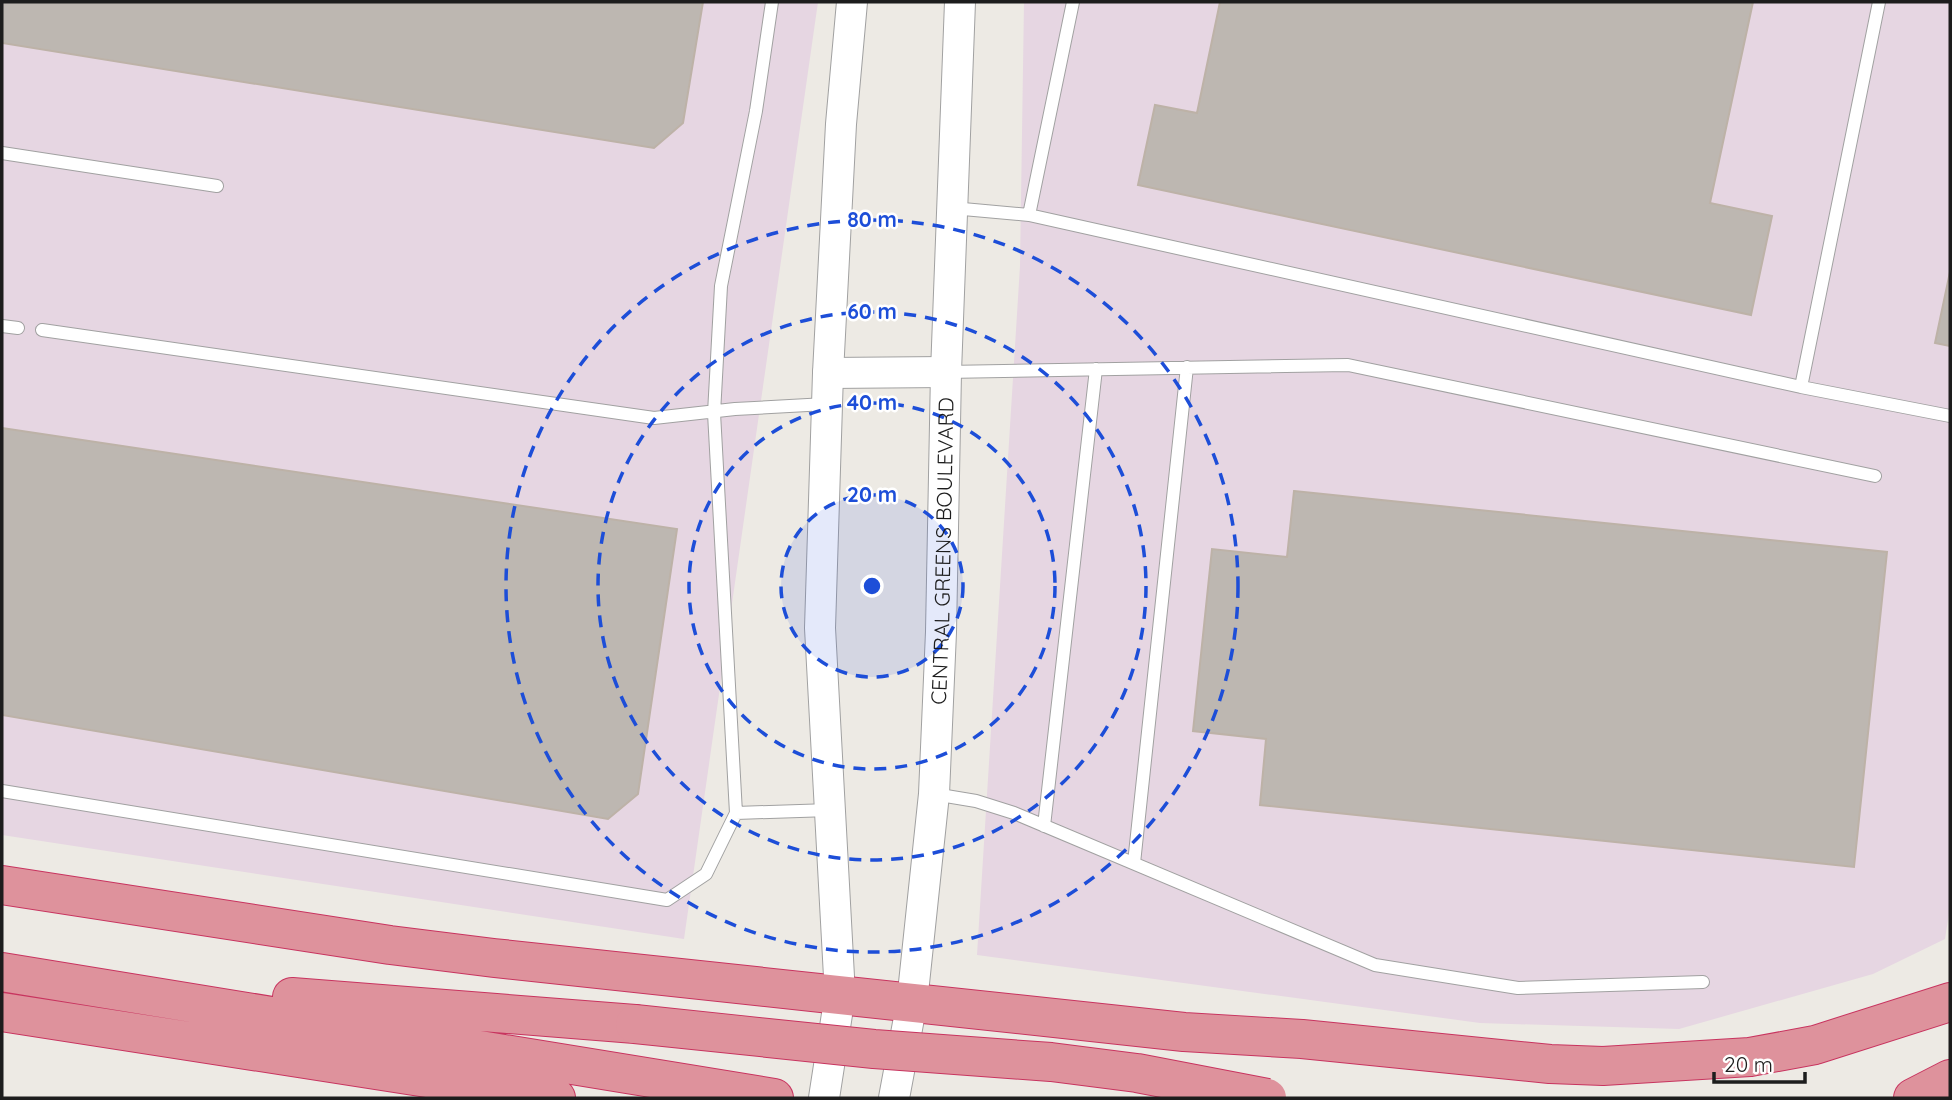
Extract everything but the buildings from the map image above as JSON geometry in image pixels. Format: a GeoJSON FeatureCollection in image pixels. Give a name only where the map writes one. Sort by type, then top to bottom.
{"type":"FeatureCollection","features":[{"type":"Feature","properties":{"kind":"highway"},"geometry":{"type":"LineString","coordinates":[[2,885],[390,945],[1184,1032],[1302,1039],[1550,1063],[1603,1066],[1751,1057],[1815,1045],[1950,1002]]}},
{"type":"Feature","properties":{"kind":"highway"},"geometry":{"type":"LineString","coordinates":[[2,964],[231,991],[635,1024],[874,1049],[1063,1063],[1137,1073],[1267,1098]]}},
{"type":"Feature","properties":{"kind":"highway"},"geometry":{"type":"LineString","coordinates":[[2,972],[774,1098]]}},
{"type":"Feature","properties":{"kind":"highway"},"geometry":{"type":"LineString","coordinates":[[2,1012],[556,1098]]}},
{"type":"Feature","properties":{"kind":"highway"},"geometry":{"type":"LineString","coordinates":[[1913,1098],[1950,1079]]}},
{"type":"Feature","properties":{"kind":"street"},"geometry":{"type":"LineString","coordinates":[[824,1098],[840,995],[820,628],[828,373],[841,124],[852,2]]}},
{"type":"Feature","properties":{"kind":"street","name":"CENTRAL GREENS BOULEVARD"},"geometry":{"type":"LineString","coordinates":[[894,1098],[912,1002],[934,794],[960,2]]}},
{"type":"Feature","properties":{"kind":"street"},"geometry":{"type":"LineString","coordinates":[[828,373],[946,372]]}},
{"type":"Feature","properties":{"kind":"lane"},"geometry":{"type":"LineString","coordinates":[[2,791],[667,900],[706,874],[736,814],[715,413],[721,286],[756,111],[772,2]]}},
{"type":"Feature","properties":{"kind":"lane"},"geometry":{"type":"LineString","coordinates":[[1029,215],[1073,2]]}},
{"type":"Feature","properties":{"kind":"lane"},"geometry":{"type":"LineString","coordinates":[[1801,387],[1879,2]]}},
{"type":"Feature","properties":{"kind":"lane"},"geometry":{"type":"LineString","coordinates":[[2,153],[217,186]]}},
{"type":"Feature","properties":{"kind":"lane"},"geometry":{"type":"LineString","coordinates":[[952,208],[1029,215],[1801,387],[1950,416]]}},
{"type":"Feature","properties":{"kind":"lane"},"geometry":{"type":"LineString","coordinates":[[2,326],[18,328]]}},
{"type":"Feature","properties":{"kind":"lane"},"geometry":{"type":"LineString","coordinates":[[42,330],[654,418],[735,409],[827,404]]}},
{"type":"Feature","properties":{"kind":"lane"},"geometry":{"type":"LineString","coordinates":[[946,372],[1348,365],[1875,476]]}},
{"type":"Feature","properties":{"kind":"lane"},"geometry":{"type":"LineString","coordinates":[[1134,863],[1187,368]]}},
{"type":"Feature","properties":{"kind":"lane"},"geometry":{"type":"LineString","coordinates":[[1044,826],[1096,369]]}},
{"type":"Feature","properties":{"kind":"lane"},"geometry":{"type":"LineString","coordinates":[[934,794],[975,801],[1044,826],[1376,965],[1518,988],[1703,982]]}},
{"type":"Feature","properties":{"kind":"lane"},"geometry":{"type":"LineString","coordinates":[[736,814],[831,810]]}},
{"type":"Feature","properties":{"kind":"shaded area"},"geometry":{"type":"Polygon","coordinates":[[[2,2],[818,2],[684,939],[2,835],[2,2]]]}},
{"type":"Feature","properties":{"kind":"shaded area"},"geometry":{"type":"Polygon","coordinates":[[[1024,2],[1950,2],[1950,907],[1945,939],[1873,974],[1679,1029],[1480,1023],[977,955],[1020,266],[1024,2]]]}}]}
